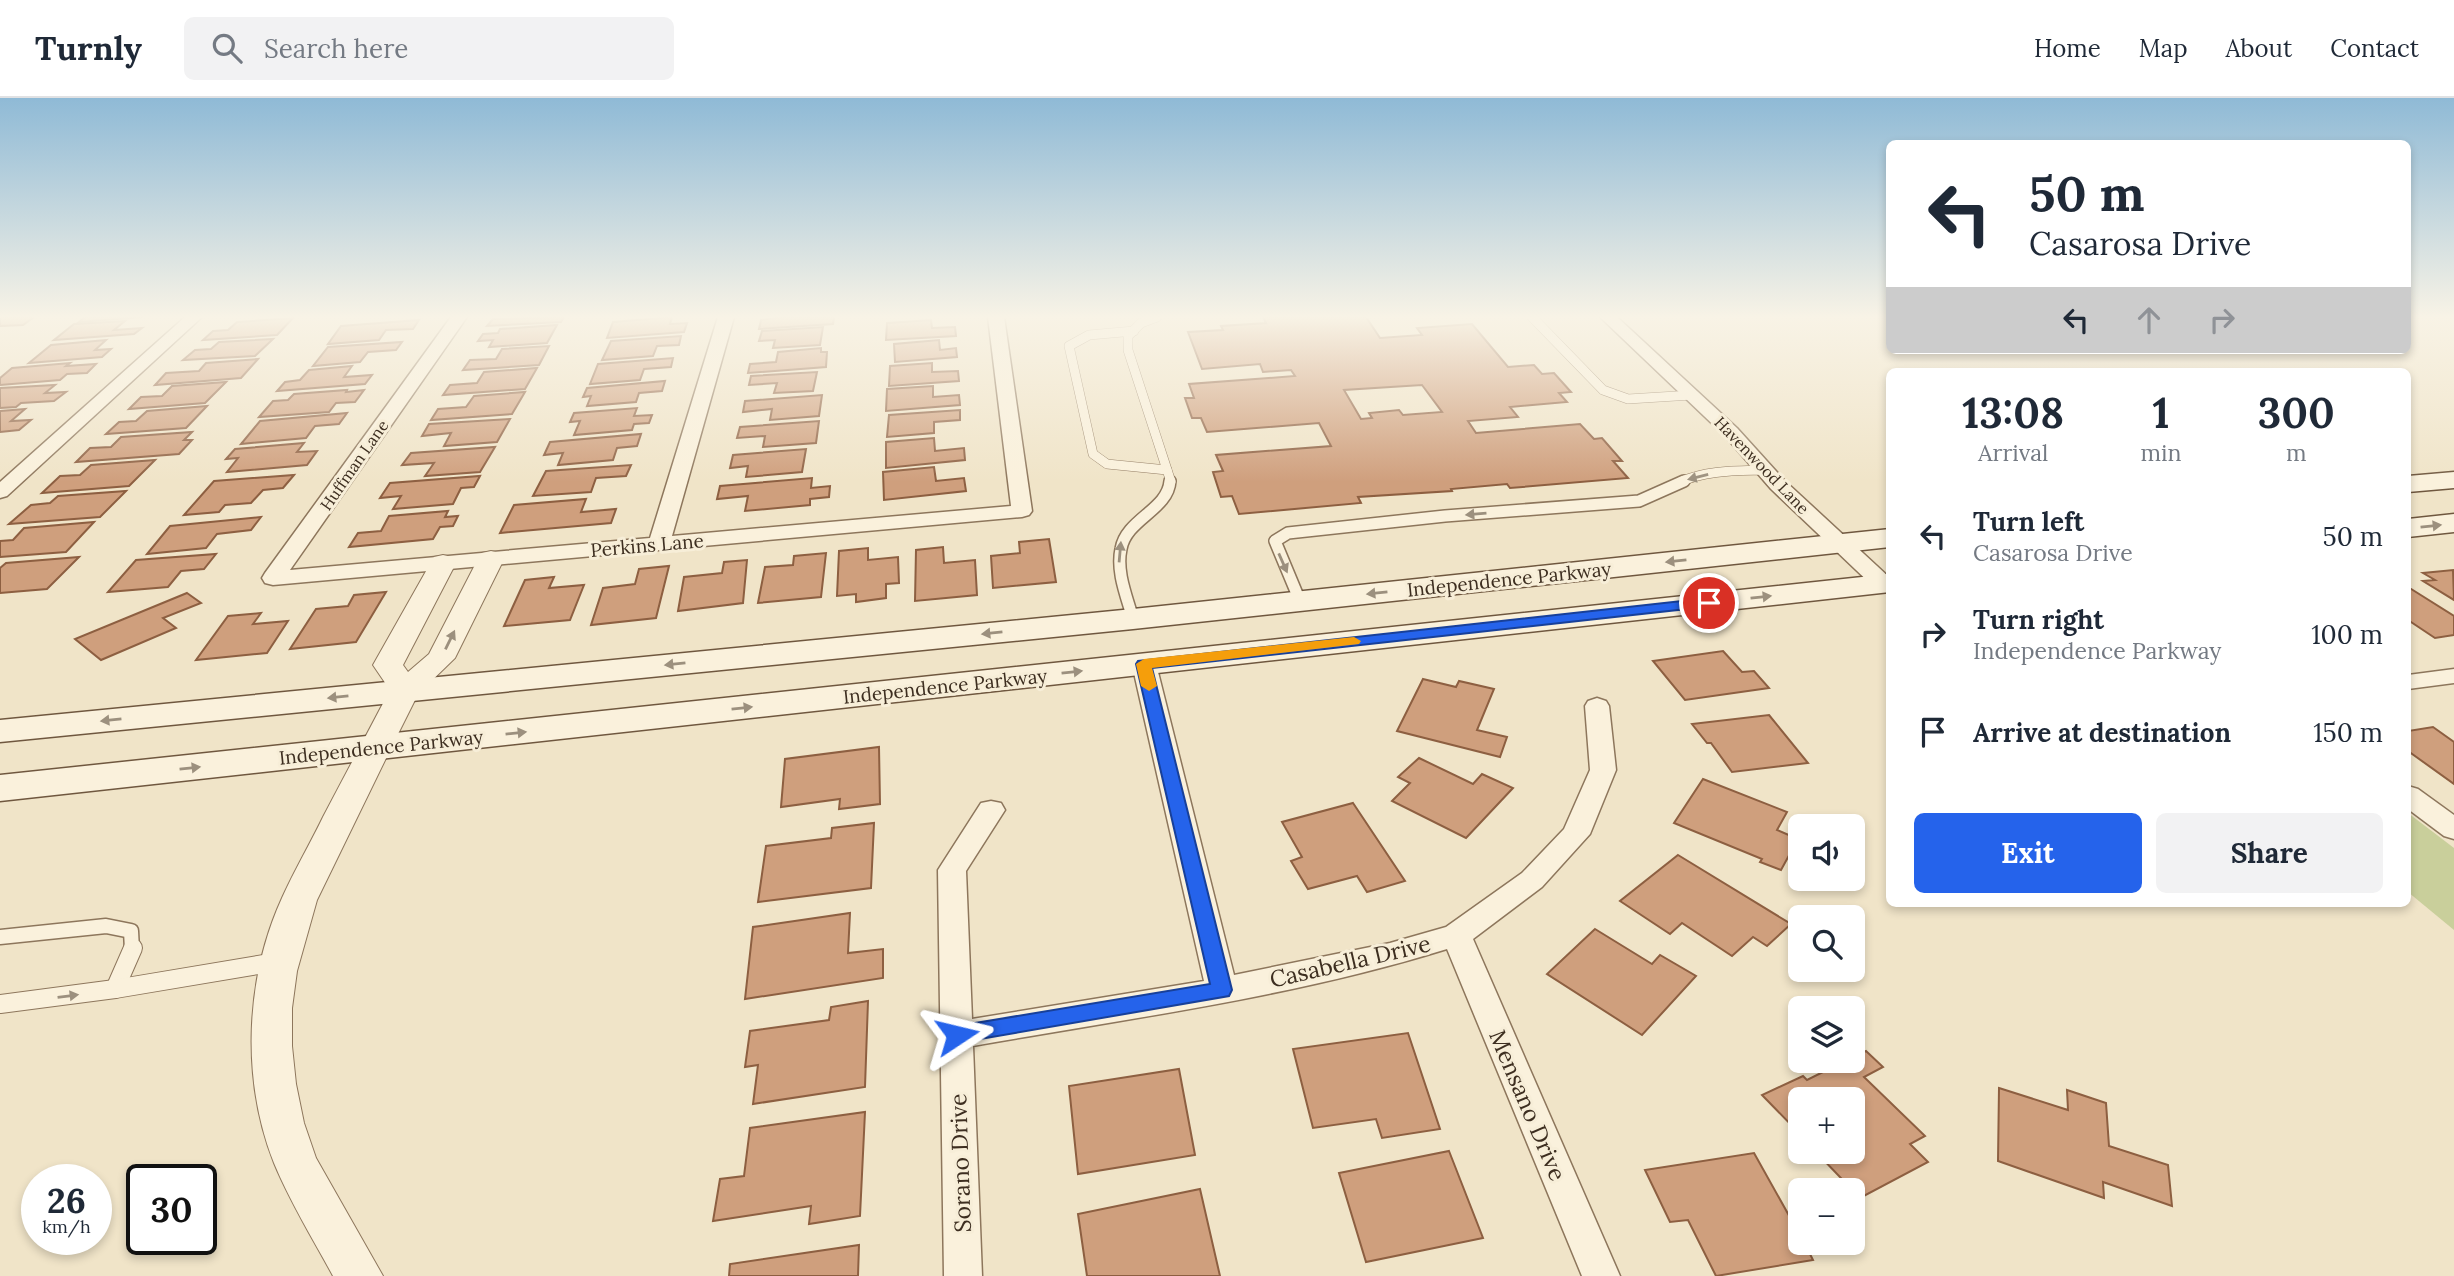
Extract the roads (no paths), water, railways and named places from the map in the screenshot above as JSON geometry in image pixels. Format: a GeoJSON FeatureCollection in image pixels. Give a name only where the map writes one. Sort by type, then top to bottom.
{"type":"FeatureCollection","features":[{"type":"Feature","properties":{"kind":"main road"},"geometry":{"type":"LineString","coordinates":[[2411,484],[2454,480]]}},
{"type":"Feature","properties":{"kind":"main road"},"geometry":{"type":"LineString","coordinates":[[2411,528],[2454,523]]}},
{"type":"Feature","properties":{"kind":"main road","name":"Independence Parkway"},"geometry":{"type":"LineString","coordinates":[[0,731],[1133,619],[1886,538]]}},
{"type":"Feature","properties":{"kind":"main road","name":"Independence Parkway"},"geometry":{"type":"LineString","coordinates":[[0,788],[1886,584]]}},
{"type":"Feature","properties":{"kind":"main road"},"geometry":{"type":"LineString","coordinates":[[1133,619],[1144,664]]}},
{"type":"Feature","properties":{"kind":"street"},"geometry":{"type":"LineString","coordinates":[[0,492],[133,372]]}},
{"type":"Feature","properties":{"kind":"street","name":"Huffman Lane"},"geometry":{"type":"LineString","coordinates":[[273,578],[420,372]]}},
{"type":"Feature","properties":{"kind":"street"},"geometry":{"type":"LineString","coordinates":[[659,544],[710,372]]}},
{"type":"Feature","properties":{"kind":"street","name":"Perkins Lane"},"geometry":{"type":"LineString","coordinates":[[273,578],[1022,511],[1003,372]]}},
{"type":"Feature","properties":{"kind":"street","name":"Havenwood Lane"},"geometry":{"type":"LineString","coordinates":[[1667,372],[1731,432],[1765,470],[1840,543],[1886,583]]}},
{"type":"Feature","properties":{"kind":"street"},"geometry":{"type":"LineString","coordinates":[[359,1276],[296,1162],[283,1123],[275,1084],[272,1046],[272,1008],[280,961],[287,934],[314,866],[405,690],[441,658],[491,559]]}},
{"type":"Feature","properties":{"kind":"street"},"geometry":{"type":"LineString","coordinates":[[405,690],[388,665],[443,563]]}},
{"type":"Feature","properties":{"kind":"street"},"geometry":{"type":"LineString","coordinates":[[1144,664],[1222,990]]}},
{"type":"Feature","properties":{"kind":"street"},"geometry":{"type":"LineString","coordinates":[[2411,682],[2454,676]]}},
{"type":"Feature","properties":{"kind":"street","name":"Casabella Drive"},"geometry":{"type":"LineString","coordinates":[[957,1035],[1222,990],[1390,955],[1456,935],[1532,880],[1576,834],[1603,770],[1597,706]]}},
{"type":"Feature","properties":{"kind":"street"},"geometry":{"type":"LineString","coordinates":[[2411,796],[2454,829]]}},
{"type":"Feature","properties":{"kind":"street","name":"Sorano Drive"},"geometry":{"type":"LineString","coordinates":[[963,1276],[952,870],[991,810]]}},
{"type":"Feature","properties":{"kind":"street","name":"Mensano Drive"},"geometry":{"type":"LineString","coordinates":[[1456,935],[1601,1276]]}},
{"type":"Feature","properties":{"kind":"lane"},"geometry":{"type":"LineString","coordinates":[[1075,372],[1093,454],[1107,464],[1167,470]]}},
{"type":"Feature","properties":{"kind":"lane"},"geometry":{"type":"LineString","coordinates":[[1133,619],[1118,558],[1122,539],[1136,521],[1161,503],[1171,483],[1135,372]]}},
{"type":"Feature","properties":{"kind":"lane"},"geometry":{"type":"LineString","coordinates":[[1585,372],[1603,390],[1628,399],[1692,395]]}},
{"type":"Feature","properties":{"kind":"lane"},"geometry":{"type":"LineString","coordinates":[[1300,601],[1275,541],[1288,533],[1445,516],[1639,501],[1692,477],[1724,471],[1765,470]]}},
{"type":"Feature","properties":{"kind":"lane"},"geometry":{"type":"LineString","coordinates":[[0,937],[106,926],[131,931],[133,948],[115,989]]}},
{"type":"Feature","properties":{"kind":"lane"},"geometry":{"type":"LineString","coordinates":[[0,1004],[115,989],[280,961]]}}]}
